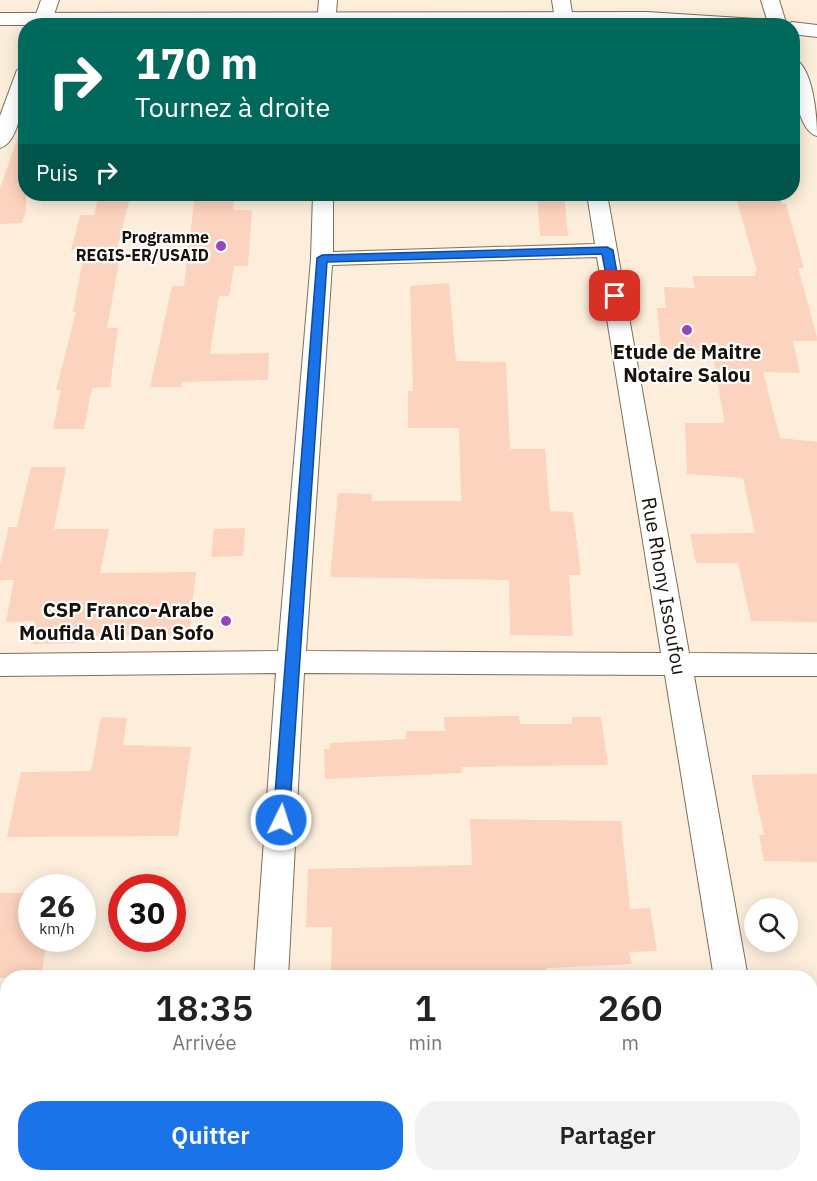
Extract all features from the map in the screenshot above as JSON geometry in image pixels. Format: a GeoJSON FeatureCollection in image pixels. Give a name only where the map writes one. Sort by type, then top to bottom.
{"type":"FeatureCollection","features":[{"type":"Feature","properties":{"kind":"street"},"geometry":{"type":"LineString","coordinates":[[770,0],[776,18]]}},
{"type":"Feature","properties":{"kind":"street"},"geometry":{"type":"LineString","coordinates":[[0,19],[45,15],[327,14],[564,14],[647,18]]}},
{"type":"Feature","properties":{"kind":"street"},"geometry":{"type":"LineString","coordinates":[[800,29],[817,31]]}},
{"type":"Feature","properties":{"kind":"street"},"geometry":{"type":"LineString","coordinates":[[800,84],[817,130]]}},
{"type":"Feature","properties":{"kind":"street"},"geometry":{"type":"LineString","coordinates":[[0,142],[18,92]]}},
{"type":"Feature","properties":{"kind":"street"},"geometry":{"type":"LineString","coordinates":[[272,970],[291,662],[322,258],[323,201]]}},
{"type":"Feature","properties":{"kind":"street","name":"Rue Rhony Issoufou"},"geometry":{"type":"LineString","coordinates":[[598,201],[730,970]]}},
{"type":"Feature","properties":{"kind":"street"},"geometry":{"type":"LineString","coordinates":[[322,258],[607,250]]}},
{"type":"Feature","properties":{"kind":"street"},"geometry":{"type":"LineString","coordinates":[[0,665],[291,662],[817,665]]}},
{"type":"Feature","properties":{"kind":"building"},"geometry":{"type":"Polygon","coordinates":[[[18,137],[18,201],[26,201],[26,212],[22,223],[0,224],[0,188],[18,137]]]}},
{"type":"Feature","properties":{"kind":"building"},"geometry":{"type":"Polygon","coordinates":[[[97,201],[129,201],[115,257],[120,256],[107,328],[118,328],[110,387],[92,388],[84,429],[53,429],[61,390],[56,390],[76,312],[73,312],[85,250],[71,250],[80,215],[94,215],[97,201]]]}},
{"type":"Feature","properties":{"kind":"building"},"geometry":{"type":"Polygon","coordinates":[[[194,201],[234,201],[233,210],[252,210],[248,266],[234,266],[229,296],[219,296],[210,354],[269,353],[268,380],[182,382],[182,387],[150,387],[172,286],[184,286],[194,201]]]}},
{"type":"Feature","properties":{"kind":"building"},"geometry":{"type":"Polygon","coordinates":[[[538,201],[565,201],[568,236],[540,236],[538,201]]]}},
{"type":"Feature","properties":{"kind":"building"},"geometry":{"type":"Polygon","coordinates":[[[737,201],[781,201],[782,204],[786,204],[804,268],[798,268],[817,341],[793,341],[800,373],[763,372],[780,438],[817,442],[817,622],[751,621],[738,563],[696,563],[690,534],[755,533],[743,478],[687,474],[685,423],[723,423],[724,419],[712,351],[661,349],[657,308],[666,308],[664,287],[695,288],[692,276],[756,276],[755,271],[757,271],[737,201]]]}},
{"type":"Feature","properties":{"kind":"building"},"geometry":{"type":"Polygon","coordinates":[[[449,283],[456,361],[506,362],[510,449],[545,449],[550,511],[573,512],[581,575],[569,575],[573,636],[510,635],[509,580],[330,577],[338,493],[372,494],[371,501],[461,501],[459,428],[408,428],[408,391],[413,391],[410,286],[449,283]]]}},
{"type":"Feature","properties":{"kind":"building"},"geometry":{"type":"Polygon","coordinates":[[[31,467],[66,467],[54,529],[109,529],[100,573],[196,572],[189,635],[81,636],[79,643],[31,644],[35,621],[6,622],[14,580],[0,580],[0,564],[9,527],[17,527],[31,467]]]}},
{"type":"Feature","properties":{"kind":"building"},"geometry":{"type":"Polygon","coordinates":[[[245,528],[243,556],[211,557],[214,529],[245,528]]]}},
{"type":"Feature","properties":{"kind":"building"},"geometry":{"type":"Polygon","coordinates":[[[519,716],[520,724],[572,724],[572,717],[601,717],[608,765],[461,767],[462,773],[325,779],[324,749],[330,749],[330,743],[406,739],[406,731],[445,731],[444,717],[519,716]]]}},
{"type":"Feature","properties":{"kind":"building"},"geometry":{"type":"Polygon","coordinates":[[[101,717],[127,718],[123,745],[191,747],[178,836],[7,837],[21,772],[91,771],[101,717]]]}},
{"type":"Feature","properties":{"kind":"building"},"geometry":{"type":"Polygon","coordinates":[[[817,774],[817,862],[764,861],[759,835],[764,835],[751,775],[817,774]]]}},
{"type":"Feature","properties":{"kind":"building"},"geometry":{"type":"Polygon","coordinates":[[[470,819],[621,821],[630,909],[650,908],[657,951],[629,952],[632,964],[547,968],[547,970],[331,970],[332,927],[306,927],[308,869],[472,865],[470,819]]]}},
{"type":"Feature","properties":{"kind":"building"},"geometry":{"type":"Polygon","coordinates":[[[0,893],[18,893],[18,952],[45,952],[42,970],[0,970],[0,893]]]}},
{"type":"Feature","properties":{"kind":"place","name":"Programme REGIS-ER/USAID"},"geometry":{"type":"Point","coordinates":[221,246]}},
{"type":"Feature","properties":{"kind":"place","name":"Etude de Maitre Notaire Salou"},"geometry":{"type":"Point","coordinates":[687,330]}},
{"type":"Feature","properties":{"kind":"place","name":"CSP Franco-Arabe Moufida Ali Dan Sofo"},"geometry":{"type":"Point","coordinates":[226,621]}},
{"type":"Feature","properties":{"kind":"route"},"geometry":{"type":"LineString","coordinates":[[281,820],[322,258],[607,250],[615,296]]}}]}
